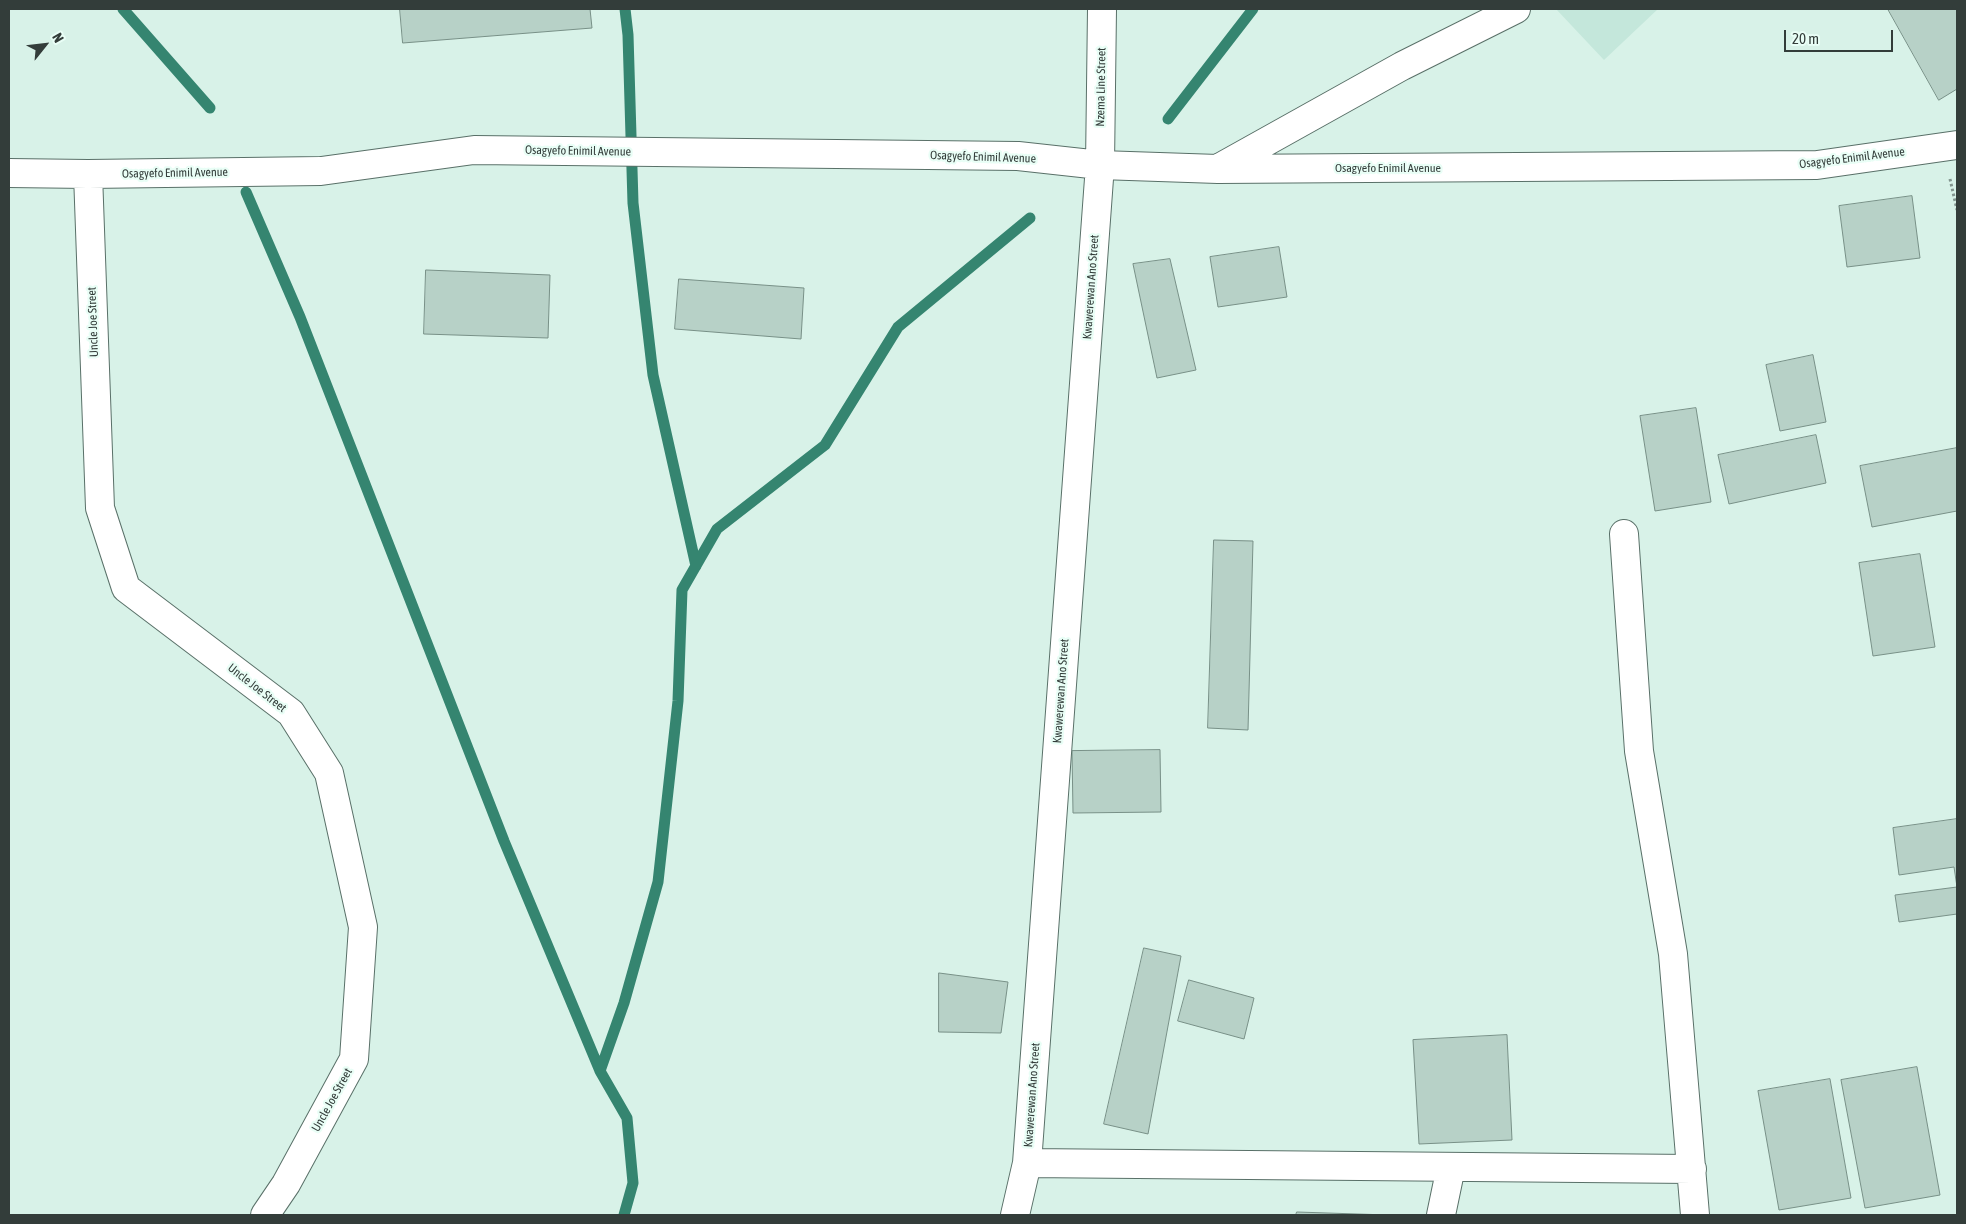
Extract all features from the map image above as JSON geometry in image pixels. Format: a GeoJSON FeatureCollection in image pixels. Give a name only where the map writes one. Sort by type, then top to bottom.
{"type":"FeatureCollection","features":[{"type":"Feature","properties":{"kind":"street","name":"Nzema Line Street"},"geometry":{"type":"LineString","coordinates":[[1100,165],[1102,9]]}},
{"type":"Feature","properties":{"kind":"street"},"geometry":{"type":"LineString","coordinates":[[1218,169],[1402,66],[1516,9]]}},
{"type":"Feature","properties":{"kind":"street","name":"Osagyefo Enimil Avenue"},"geometry":{"type":"LineString","coordinates":[[9,173],[321,172],[474,150],[1018,156],[1100,165],[1218,169],[1817,165],[1957,144]]}},
{"type":"Feature","properties":{"kind":"street","name":"Kwawerewan Ano Street"},"geometry":{"type":"LineString","coordinates":[[1015,1215],[1026,1163],[1100,165]]}},
{"type":"Feature","properties":{"kind":"street","name":"Uncle Joe Street"},"geometry":{"type":"LineString","coordinates":[[88,174],[100,508],[126,588],[291,714],[329,773],[362,926],[354,1059],[286,1184],[265,1215]]}},
{"type":"Feature","properties":{"kind":"street"},"geometry":{"type":"LineString","coordinates":[[1624,534],[1639,751],[1673,954],[1695,1215]]}},
{"type":"Feature","properties":{"kind":"street"},"geometry":{"type":"LineString","coordinates":[[1026,1163],[1692,1169]]}},
{"type":"Feature","properties":{"kind":"street"},"geometry":{"type":"LineString","coordinates":[[1441,1215],[1451,1167]]}},
{"type":"Feature","properties":{"kind":"shaded area"},"geometry":{"type":"Polygon","coordinates":[[[1556,9],[1658,9],[1604,60],[1556,9]]]}},
{"type":"Feature","properties":{"kind":"building"},"geometry":{"type":"Polygon","coordinates":[[[400,9],[590,9],[592,28],[403,43],[400,9]]]}},
{"type":"Feature","properties":{"kind":"building"},"geometry":{"type":"Polygon","coordinates":[[[1888,9],[1957,9],[1957,89],[1939,100],[1888,9]]]}},
{"type":"Feature","properties":{"kind":"building"},"geometry":{"type":"Polygon","coordinates":[[[1912,196],[1920,258],[1847,267],[1839,206],[1912,196]]]}},
{"type":"Feature","properties":{"kind":"building"},"geometry":{"type":"Polygon","coordinates":[[[1279,247],[1287,297],[1218,307],[1210,257],[1279,247]]]}},
{"type":"Feature","properties":{"kind":"building"},"geometry":{"type":"Polygon","coordinates":[[[1170,259],[1196,370],[1157,378],[1133,264],[1170,259]]]}},
{"type":"Feature","properties":{"kind":"building"},"geometry":{"type":"Polygon","coordinates":[[[426,270],[550,275],[548,338],[424,334],[426,270]]]}},
{"type":"Feature","properties":{"kind":"building"},"geometry":{"type":"Polygon","coordinates":[[[679,279],[804,288],[801,339],[675,329],[679,279]]]}},
{"type":"Feature","properties":{"kind":"building"},"geometry":{"type":"Polygon","coordinates":[[[1813,355],[1826,422],[1780,431],[1766,365],[1813,355]]]}},
{"type":"Feature","properties":{"kind":"building"},"geometry":{"type":"Polygon","coordinates":[[[1696,408],[1711,502],[1655,511],[1640,416],[1696,408]]]}},
{"type":"Feature","properties":{"kind":"building"},"geometry":{"type":"Polygon","coordinates":[[[1816,435],[1826,483],[1729,504],[1718,455],[1816,435]]]}},
{"type":"Feature","properties":{"kind":"building"},"geometry":{"type":"Polygon","coordinates":[[[1957,448],[1957,511],[1872,527],[1860,466],[1957,448]]]}},
{"type":"Feature","properties":{"kind":"building"},"geometry":{"type":"Polygon","coordinates":[[[1214,540],[1253,541],[1248,730],[1208,728],[1214,540]]]}},
{"type":"Feature","properties":{"kind":"building"},"geometry":{"type":"Polygon","coordinates":[[[1920,554],[1935,647],[1873,656],[1859,563],[1920,554]]]}},
{"type":"Feature","properties":{"kind":"building"},"geometry":{"type":"Polygon","coordinates":[[[1160,750],[1161,812],[1073,813],[1072,751],[1160,750]]]}},
{"type":"Feature","properties":{"kind":"building"},"geometry":{"type":"Polygon","coordinates":[[[1957,819],[1957,887],[1954,867],[1899,875],[1893,828],[1957,819]]]}},
{"type":"Feature","properties":{"kind":"building"},"geometry":{"type":"Polygon","coordinates":[[[1957,887],[1957,914],[1899,922],[1895,895],[1957,887]]]}},
{"type":"Feature","properties":{"kind":"building"},"geometry":{"type":"Polygon","coordinates":[[[1144,948],[1181,956],[1148,1134],[1104,1124],[1144,948]]]}},
{"type":"Feature","properties":{"kind":"building"},"geometry":{"type":"Polygon","coordinates":[[[939,973],[1008,982],[1001,1033],[939,1032],[939,973]]]}},
{"type":"Feature","properties":{"kind":"building"},"geometry":{"type":"Polygon","coordinates":[[[1189,980],[1254,998],[1244,1039],[1178,1021],[1189,980]]]}},
{"type":"Feature","properties":{"kind":"building"},"geometry":{"type":"Polygon","coordinates":[[[1507,1035],[1512,1140],[1419,1144],[1413,1040],[1507,1035]]]}},
{"type":"Feature","properties":{"kind":"building"},"geometry":{"type":"Polygon","coordinates":[[[1917,1067],[1940,1195],[1865,1208],[1841,1080],[1917,1067]]]}},
{"type":"Feature","properties":{"kind":"building"},"geometry":{"type":"Polygon","coordinates":[[[1830,1079],[1851,1198],[1779,1210],[1758,1091],[1830,1079]]]}},
{"type":"Feature","properties":{"kind":"building"},"geometry":{"type":"Polygon","coordinates":[[[1297,1212],[1388,1215],[1296,1215],[1297,1212]]]}},
{"type":"Feature","properties":{"kind":"waterway"},"geometry":{"type":"LineString","coordinates":[[123,9],[210,108]]}},
{"type":"Feature","properties":{"kind":"waterway"},"geometry":{"type":"LineString","coordinates":[[625,9],[628,35],[633,203],[653,375],[696,566]]}},
{"type":"Feature","properties":{"kind":"waterway"},"geometry":{"type":"LineString","coordinates":[[1168,119],[1253,9]]}},
{"type":"Feature","properties":{"kind":"waterway"},"geometry":{"type":"LineString","coordinates":[[246,192],[300,317],[504,841],[600,1071]]}},
{"type":"Feature","properties":{"kind":"waterway"},"geometry":{"type":"LineString","coordinates":[[624,1215],[633,1183],[627,1118],[600,1071],[624,1003],[658,882],[678,701],[682,590],[717,529],[825,445],[898,327],[1030,218]]}}]}
